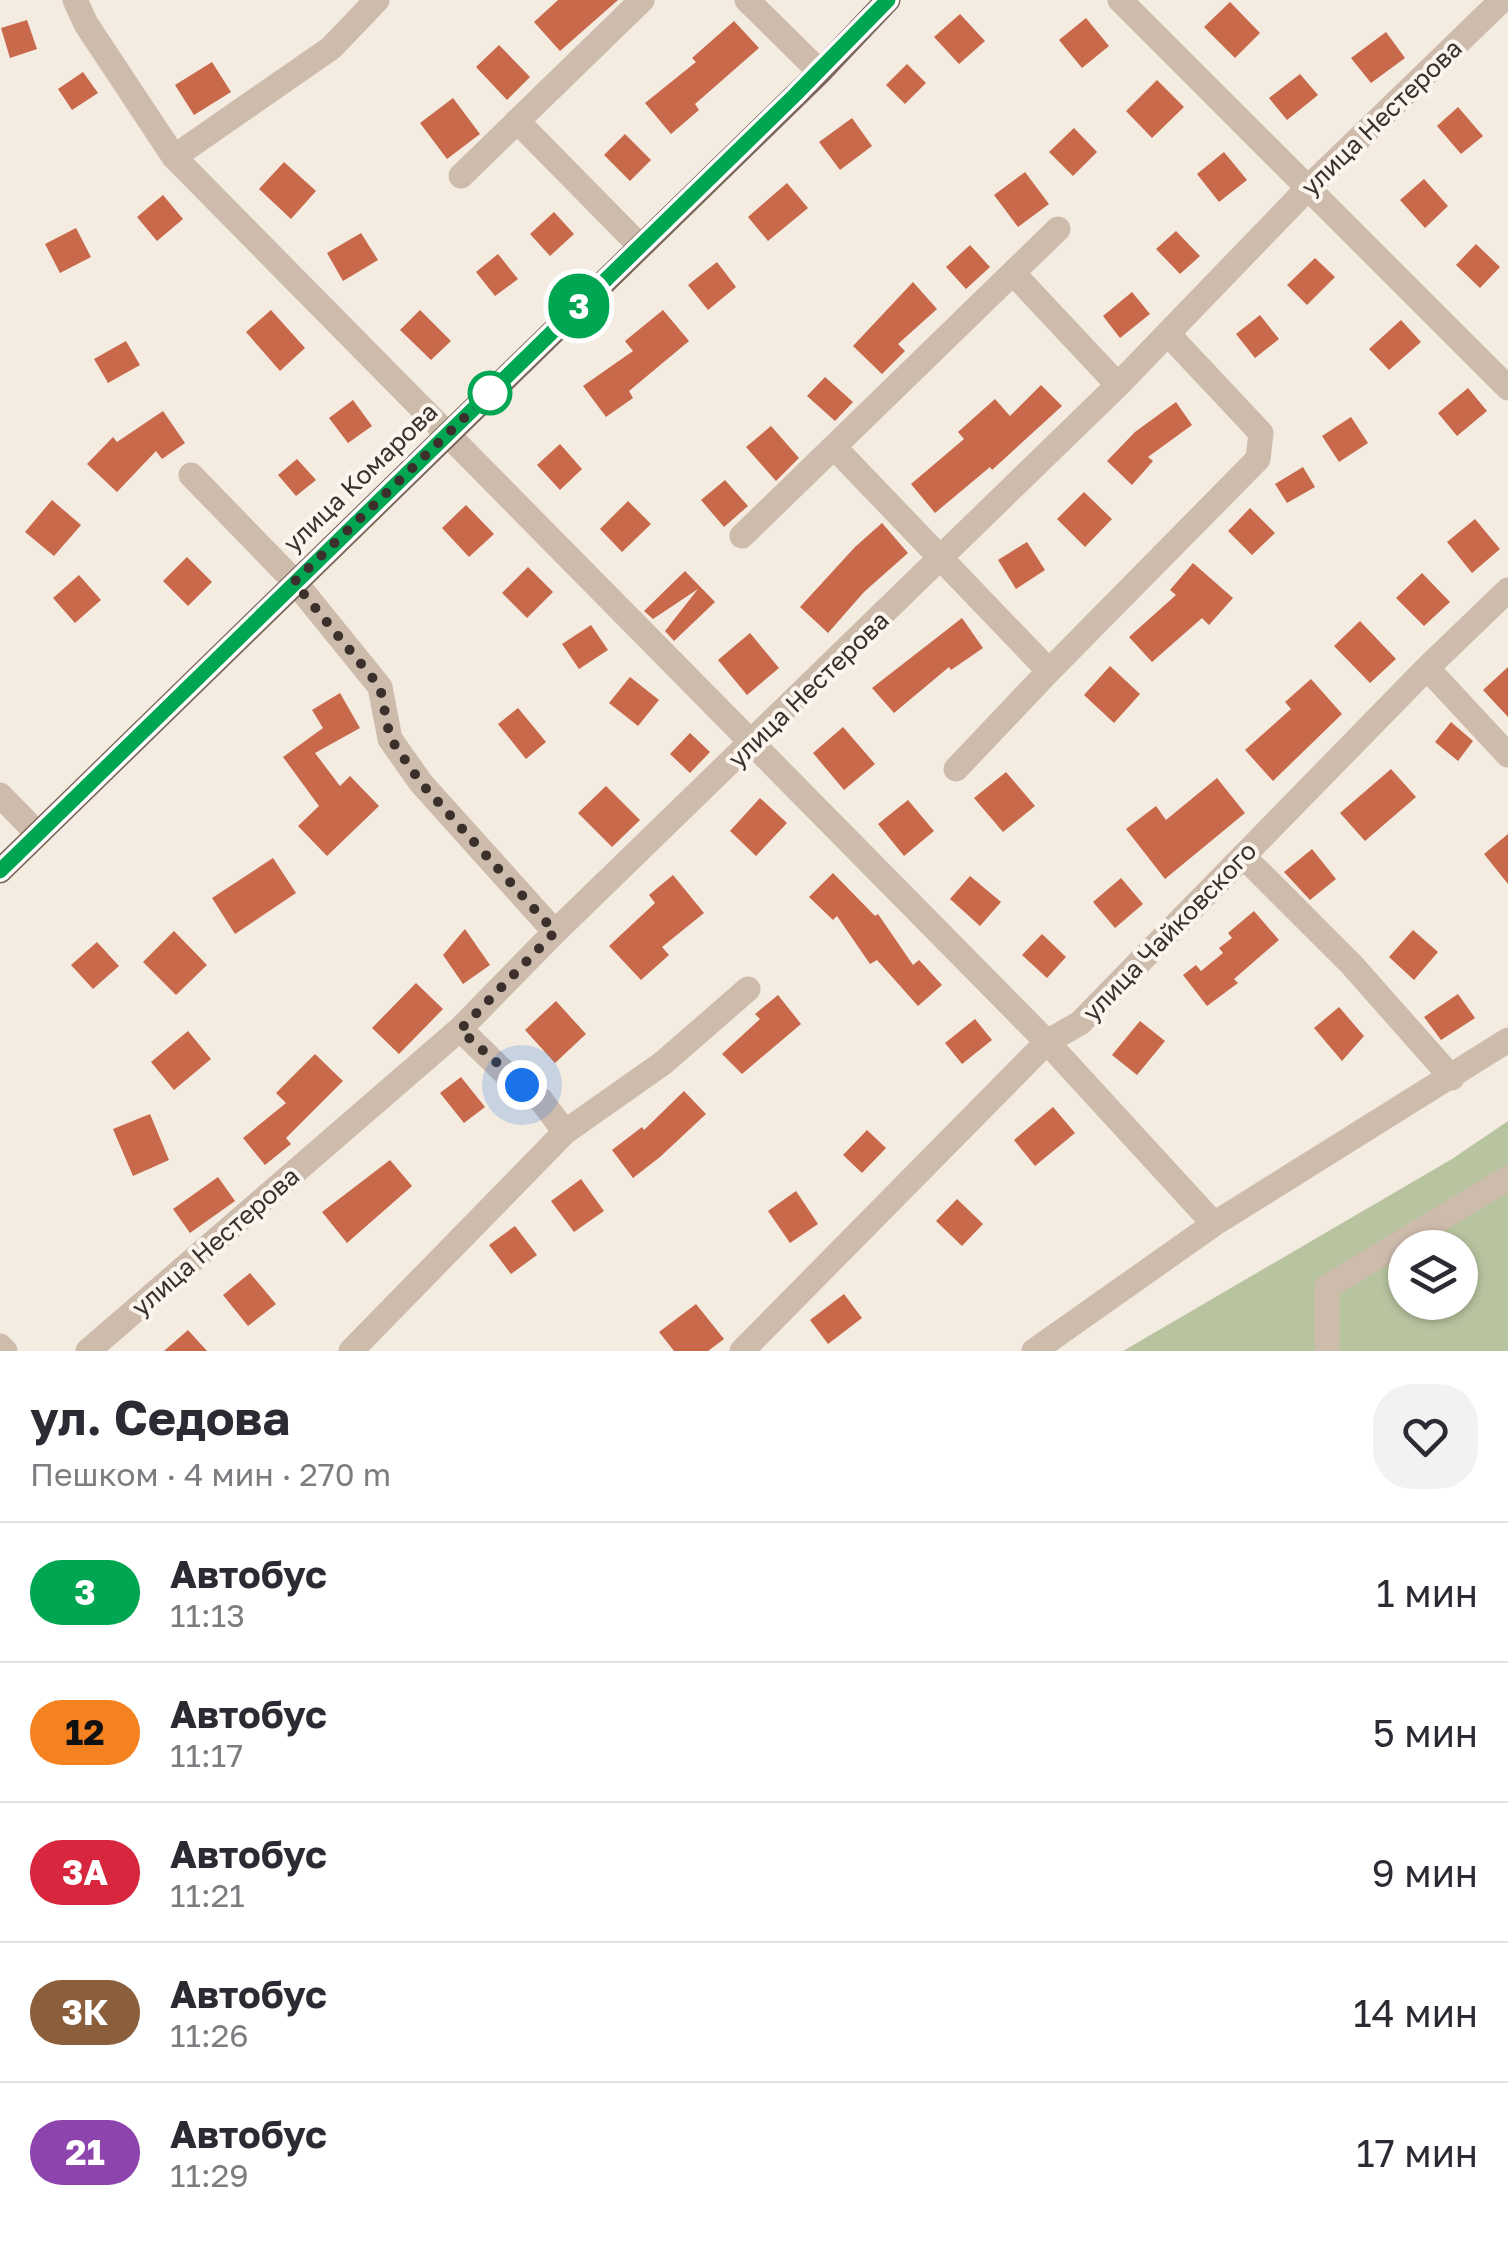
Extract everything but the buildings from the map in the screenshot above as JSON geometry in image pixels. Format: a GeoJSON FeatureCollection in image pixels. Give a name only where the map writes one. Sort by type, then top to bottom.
{"type":"FeatureCollection","features":[{"type":"Feature","properties":{"kind":"main road","name":"улица Комарова"},"geometry":{"type":"LineString","coordinates":[[0,870],[820,72],[888,0]]}},
{"type":"Feature","properties":{"kind":"street"},"geometry":{"type":"LineString","coordinates":[[75,0],[86,24],[174,157],[1047,1042],[1214,1224]]}},
{"type":"Feature","properties":{"kind":"street"},"geometry":{"type":"LineString","coordinates":[[174,157],[330,48],[376,0]]}},
{"type":"Feature","properties":{"kind":"street"},"geometry":{"type":"LineString","coordinates":[[461,176],[642,0]]}},
{"type":"Feature","properties":{"kind":"street"},"geometry":{"type":"LineString","coordinates":[[746,0],[820,72]]}},
{"type":"Feature","properties":{"kind":"street"},"geometry":{"type":"LineString","coordinates":[[1120,0],[1508,388]]}},
{"type":"Feature","properties":{"kind":"street","name":"улица Нестерова"},"geometry":{"type":"LineString","coordinates":[[88,1351],[460,1030],[555,932],[1118,386],[1310,186],[1502,0]]}},
{"type":"Feature","properties":{"kind":"street"},"geometry":{"type":"LineString","coordinates":[[517,122],[640,246]]}},
{"type":"Feature","properties":{"kind":"street"},"geometry":{"type":"LineString","coordinates":[[742,536],[1058,229]]}},
{"type":"Feature","properties":{"kind":"street"},"geometry":{"type":"LineString","coordinates":[[1012,273],[1118,386]]}},
{"type":"Feature","properties":{"kind":"street"},"geometry":{"type":"LineString","coordinates":[[956,769],[1258,459],[1261,433],[1168,334]]}},
{"type":"Feature","properties":{"kind":"street"},"geometry":{"type":"LineString","coordinates":[[834,447],[1049,671]]}},
{"type":"Feature","properties":{"kind":"street"},"geometry":{"type":"LineString","coordinates":[[190,475],[294,582],[380,687],[390,738],[421,783],[555,932]]}},
{"type":"Feature","properties":{"kind":"street","name":"улица Чайковского"},"geometry":{"type":"LineString","coordinates":[[742,1351],[1047,1042],[1080,1022],[1508,590]]}},
{"type":"Feature","properties":{"kind":"street"},"geometry":{"type":"LineString","coordinates":[[1427,668],[1508,755]]}},
{"type":"Feature","properties":{"kind":"street"},"geometry":{"type":"LineString","coordinates":[[0,795],[38,834]]}},
{"type":"Feature","properties":{"kind":"street"},"geometry":{"type":"LineString","coordinates":[[1243,856],[1352,965],[1452,1078]]}},
{"type":"Feature","properties":{"kind":"street"},"geometry":{"type":"LineString","coordinates":[[351,1351],[565,1132],[663,1063],[748,989]]}},
{"type":"Feature","properties":{"kind":"street"},"geometry":{"type":"LineString","coordinates":[[460,1030],[502,1070],[542,1100],[565,1132]]}},
{"type":"Feature","properties":{"kind":"street"},"geometry":{"type":"LineString","coordinates":[[1034,1351],[1214,1224],[1508,1040]]}},
{"type":"Feature","properties":{"kind":"street"},"geometry":{"type":"LineString","coordinates":[[1327,1351],[1327,1287],[1508,1178]]}},
{"type":"Feature","properties":{"kind":"green space"},"geometry":{"type":"Polygon","coordinates":[[[1508,1121],[1508,1351],[1123,1351],[1452,1159],[1508,1121]]]}},
{"type":"Feature","properties":{"kind":"bus line","name":"3"},"geometry":{"type":"LineString","coordinates":[[0,871],[820,72],[888,0]]}},
{"type":"Feature","properties":{"kind":"route"},"geometry":{"type":"LineString","coordinates":[[490,393],[294,582],[380,687],[390,738],[421,783],[555,932],[460,1030],[522,1085]]}}]}
